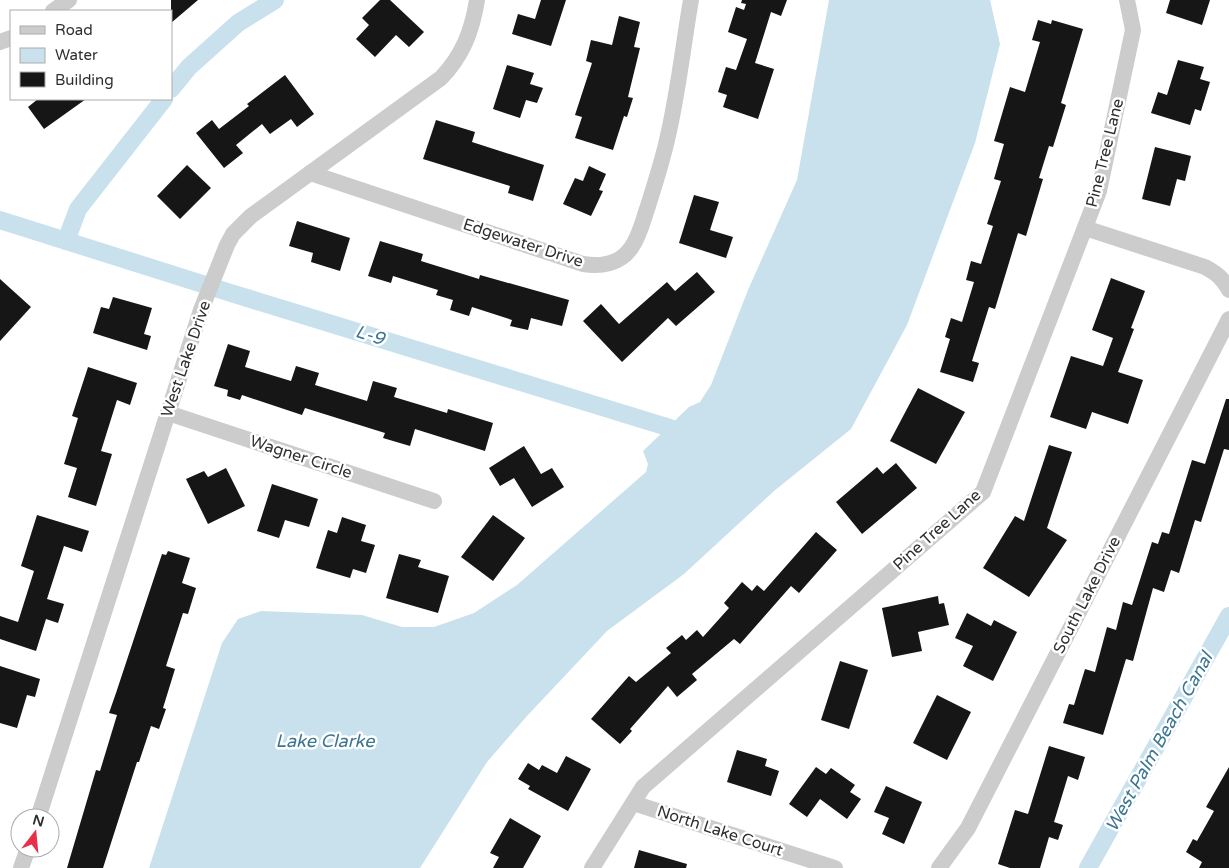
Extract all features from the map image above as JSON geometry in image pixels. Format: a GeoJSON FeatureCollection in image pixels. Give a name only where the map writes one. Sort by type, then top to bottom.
{"type":"FeatureCollection","features":[{"type":"Feature","properties":{"kind":"street"},"geometry":{"type":"LineString","coordinates":[[54,10],[69,0]]}},
{"type":"Feature","properties":{"kind":"street","name":"West Lake Drive"},"geometry":{"type":"LineString","coordinates":[[41,808],[201,310],[227,245],[241,224],[430,87],[445,74],[458,59],[465,47],[474,23],[477,0]]}},
{"type":"Feature","properties":{"kind":"street","name":"Edgewater Drive"},"geometry":{"type":"LineString","coordinates":[[310,173],[583,264],[596,266],[609,264],[621,258],[631,249],[637,238],[658,177],[668,139],[691,0]]}},
{"type":"Feature","properties":{"kind":"street","name":"Pine Tree Lane"},"geometry":{"type":"LineString","coordinates":[[592,868],[643,787],[983,492],[1099,191],[1133,30],[1127,0]]}},
{"type":"Feature","properties":{"kind":"street"},"geometry":{"type":"LineString","coordinates":[[1085,228],[1205,267],[1216,273],[1225,282],[1229,290]]}},
{"type":"Feature","properties":{"kind":"street","name":"South Lake Drive"},"geometry":{"type":"LineString","coordinates":[[939,868],[968,828],[1229,318]]}},
{"type":"Feature","properties":{"kind":"street","name":"Wagner Circle"},"geometry":{"type":"LineString","coordinates":[[168,413],[434,501]]}},
{"type":"Feature","properties":{"kind":"street","name":"North Lake Court"},"geometry":{"type":"LineString","coordinates":[[633,802],[835,868]]}},
{"type":"Feature","properties":{"kind":"water","name":"Lake Clarke"},"geometry":{"type":"Polygon","coordinates":[[[829,0],[990,0],[1000,44],[975,143],[907,325],[851,429],[774,491],[684,574],[607,631],[527,716],[487,762],[420,868],[149,868],[222,643],[238,619],[261,611],[362,615],[402,627],[434,627],[474,613],[517,585],[646,472],[648,464],[643,451],[689,407],[700,402],[711,385],[748,290],[797,180],[829,0]]]}},
{"type":"Feature","properties":{"kind":"building"},"geometry":{"type":"Polygon","coordinates":[[[171,0],[198,0],[172,22],[171,0]]]}},
{"type":"Feature","properties":{"kind":"building"},"geometry":{"type":"Polygon","coordinates":[[[380,0],[390,0],[424,32],[409,47],[396,35],[375,57],[356,39],[369,25],[362,18],[380,0]]]}},
{"type":"Feature","properties":{"kind":"building"},"geometry":{"type":"Polygon","coordinates":[[[541,0],[566,0],[551,46],[512,34],[518,14],[535,19],[541,0]]]}},
{"type":"Feature","properties":{"kind":"building"},"geometry":{"type":"Polygon","coordinates":[[[742,0],[787,0],[781,16],[771,12],[755,63],[774,69],[758,119],[723,107],[727,95],[718,92],[726,67],[736,70],[747,39],[728,32],[736,7],[744,10],[746,4],[741,3],[742,0]]]}},
{"type":"Feature","properties":{"kind":"building"},"geometry":{"type":"Polygon","coordinates":[[[1170,0],[1210,0],[1202,25],[1166,13],[1170,0]]]}},
{"type":"Feature","properties":{"kind":"building"},"geometry":{"type":"Polygon","coordinates":[[[619,16],[640,22],[634,47],[640,48],[628,97],[633,98],[627,117],[624,116],[613,150],[575,138],[582,117],[575,115],[592,63],[586,61],[591,40],[612,45],[619,16]]]}},
{"type":"Feature","properties":{"kind":"building"},"geometry":{"type":"Polygon","coordinates":[[[1038,20],[1051,24],[1052,20],[1083,29],[1061,103],[1066,105],[1053,147],[1049,146],[1039,178],[1043,179],[1026,236],[1018,233],[995,309],[989,307],[972,361],[979,363],[973,382],[940,372],[950,339],[945,337],[951,318],[962,322],[974,282],[966,280],[971,261],[981,264],[993,226],[987,224],[1001,181],[994,179],[1004,144],[994,141],[1010,87],[1025,92],[1040,42],[1032,40],[1038,20]]]}},
{"type":"Feature","properties":{"kind":"building"},"geometry":{"type":"Polygon","coordinates":[[[1178,60],[1204,67],[1200,79],[1210,82],[1201,111],[1195,109],[1190,125],[1151,113],[1158,92],[1167,95],[1178,60]]]}},
{"type":"Feature","properties":{"kind":"building"},"geometry":{"type":"Polygon","coordinates":[[[507,65],[534,73],[530,84],[543,88],[537,103],[526,100],[520,118],[493,109],[507,65]]]}},
{"type":"Feature","properties":{"kind":"building"},"geometry":{"type":"Polygon","coordinates":[[[285,75],[314,114],[297,127],[291,119],[270,134],[262,124],[236,145],[243,153],[224,168],[196,133],[212,120],[219,129],[249,106],[247,104],[285,75]]]}},
{"type":"Feature","properties":{"kind":"building"},"geometry":{"type":"Polygon","coordinates":[[[37,100],[85,100],[44,129],[28,107],[37,100]]]}},
{"type":"Feature","properties":{"kind":"building"},"geometry":{"type":"Polygon","coordinates":[[[436,120],[475,132],[472,142],[544,165],[533,201],[508,193],[510,186],[423,159],[436,120]]]}},
{"type":"Feature","properties":{"kind":"building"},"geometry":{"type":"Polygon","coordinates":[[[1155,147],[1191,156],[1185,181],[1177,179],[1170,206],[1142,199],[1155,147]]]}},
{"type":"Feature","properties":{"kind":"building"},"geometry":{"type":"Polygon","coordinates":[[[187,165],[211,188],[180,219],[157,196],[187,165]]]}},
{"type":"Feature","properties":{"kind":"building"},"geometry":{"type":"Polygon","coordinates":[[[589,166],[606,174],[599,190],[603,191],[591,216],[563,204],[575,178],[583,181],[589,166]]]}},
{"type":"Feature","properties":{"kind":"building"},"geometry":{"type":"Polygon","coordinates":[[[694,195],[719,202],[710,230],[733,237],[726,258],[679,243],[694,195]]]}},
{"type":"Feature","properties":{"kind":"building"},"geometry":{"type":"Polygon","coordinates":[[[297,221],[350,238],[340,271],[311,262],[313,253],[289,246],[297,221]]]}},
{"type":"Feature","properties":{"kind":"building"},"geometry":{"type":"Polygon","coordinates":[[[380,241],[423,254],[421,261],[479,279],[480,275],[569,300],[562,326],[531,318],[528,330],[510,326],[512,320],[472,307],[469,316],[450,310],[453,300],[436,295],[438,290],[393,276],[391,283],[368,276],[380,241]]]}},
{"type":"Feature","properties":{"kind":"building"},"geometry":{"type":"Polygon","coordinates":[[[697,272],[715,292],[676,326],[668,318],[622,362],[583,321],[601,304],[619,324],[667,282],[675,291],[697,272]]]}},
{"type":"Feature","properties":{"kind":"building"},"geometry":{"type":"Polygon","coordinates":[[[1111,278],[1145,291],[1131,328],[1134,329],[1118,372],[1143,380],[1128,424],[1092,412],[1086,429],[1050,417],[1071,356],[1103,366],[1113,338],[1092,330],[1111,278]]]}},
{"type":"Feature","properties":{"kind":"building"},"geometry":{"type":"Polygon","coordinates":[[[0,279],[31,307],[0,341],[0,279]]]}},
{"type":"Feature","properties":{"kind":"building"},"geometry":{"type":"Polygon","coordinates":[[[113,297],[152,308],[144,334],[151,336],[147,350],[93,333],[101,307],[109,309],[113,297]]]}},
{"type":"Feature","properties":{"kind":"building"},"geometry":{"type":"Polygon","coordinates":[[[228,344],[250,351],[245,367],[291,381],[296,366],[319,373],[315,385],[367,401],[373,381],[397,388],[394,397],[447,413],[448,409],[493,423],[485,451],[415,429],[410,446],[383,438],[385,433],[305,408],[302,415],[242,395],[240,400],[227,396],[228,390],[214,386],[228,344]]]}},
{"type":"Feature","properties":{"kind":"building"},"geometry":{"type":"Polygon","coordinates":[[[88,367],[137,383],[130,405],[117,400],[101,451],[112,454],[96,506],[68,497],[77,468],[64,464],[78,418],[72,416],[88,367]]]}},
{"type":"Feature","properties":{"kind":"building"},"geometry":{"type":"Polygon","coordinates":[[[918,388],[965,412],[936,464],[890,441],[918,388]]]}},
{"type":"Feature","properties":{"kind":"building"},"geometry":{"type":"Polygon","coordinates":[[[1226,399],[1229,399],[1229,450],[1224,449],[1201,522],[1195,520],[1179,573],[1171,570],[1164,592],[1153,588],[1133,661],[1126,659],[1103,735],[1063,723],[1069,704],[1074,705],[1085,669],[1095,672],[1107,627],[1116,630],[1123,602],[1132,605],[1152,542],[1158,544],[1162,532],[1169,534],[1192,460],[1205,464],[1226,399]]]}},
{"type":"Feature","properties":{"kind":"building"},"geometry":{"type":"Polygon","coordinates":[[[1049,445],[1072,452],[1047,528],[1067,540],[1029,597],[983,568],[1015,516],[1024,521],[1049,445]]]}},
{"type":"Feature","properties":{"kind":"building"},"geometry":{"type":"Polygon","coordinates":[[[524,446],[541,474],[552,468],[564,487],[532,507],[514,478],[500,486],[489,468],[524,446]]]}},
{"type":"Feature","properties":{"kind":"building"},"geometry":{"type":"Polygon","coordinates":[[[896,463],[917,488],[862,534],[836,502],[877,467],[883,474],[896,463]]]}},
{"type":"Feature","properties":{"kind":"building"},"geometry":{"type":"Polygon","coordinates":[[[226,468],[245,506],[208,524],[186,479],[204,471],[208,477],[226,468]]]}},
{"type":"Feature","properties":{"kind":"building"},"geometry":{"type":"Polygon","coordinates":[[[272,484],[318,499],[309,527],[285,520],[279,538],[257,531],[272,484]]]}},
{"type":"Feature","properties":{"kind":"building"},"geometry":{"type":"Polygon","coordinates":[[[37,515],[89,531],[82,552],[64,546],[47,599],[64,604],[58,623],[46,619],[36,651],[0,639],[0,616],[18,622],[34,571],[21,566],[37,515]]]}},
{"type":"Feature","properties":{"kind":"building"},"geometry":{"type":"Polygon","coordinates":[[[493,515],[525,538],[493,581],[461,557],[493,515]]]}},
{"type":"Feature","properties":{"kind":"building"},"geometry":{"type":"Polygon","coordinates":[[[342,517],[366,525],[361,541],[375,545],[366,573],[353,569],[350,578],[316,568],[328,530],[337,533],[342,517]]]}},
{"type":"Feature","properties":{"kind":"building"},"geometry":{"type":"Polygon","coordinates":[[[816,532],[837,550],[799,593],[791,586],[740,644],[734,639],[692,674],[697,680],[677,697],[668,686],[630,729],[632,731],[620,744],[591,719],[629,676],[636,682],[671,653],[666,648],[682,635],[686,640],[697,630],[703,637],[729,608],[724,603],[742,582],[752,591],[757,585],[764,591],[816,532]]]}},
{"type":"Feature","properties":{"kind":"building"},"geometry":{"type":"Polygon","coordinates":[[[168,551],[190,558],[182,583],[196,588],[188,614],[183,613],[166,666],[175,669],[163,708],[166,709],[159,729],[151,726],[139,762],[137,762],[103,868],[67,868],[96,770],[100,771],[117,715],[109,713],[162,554],[166,555],[168,551]]]}},
{"type":"Feature","properties":{"kind":"building"},"geometry":{"type":"Polygon","coordinates":[[[399,554],[421,560],[418,567],[449,576],[438,613],[386,598],[399,554]]]}},
{"type":"Feature","properties":{"kind":"building"},"geometry":{"type":"Polygon","coordinates":[[[938,596],[939,604],[944,603],[949,625],[918,632],[922,651],[892,657],[882,608],[938,596]]]}},
{"type":"Feature","properties":{"kind":"building"},"geometry":{"type":"Polygon","coordinates":[[[967,613],[991,626],[994,620],[1017,632],[993,681],[963,666],[973,646],[955,638],[967,613]]]}},
{"type":"Feature","properties":{"kind":"building"},"geometry":{"type":"Polygon","coordinates":[[[840,661],[868,670],[849,729],[821,720],[840,661]]]}},
{"type":"Feature","properties":{"kind":"building"},"geometry":{"type":"Polygon","coordinates":[[[0,666],[40,679],[35,697],[27,695],[17,728],[0,723],[0,666]]]}},
{"type":"Feature","properties":{"kind":"building"},"geometry":{"type":"Polygon","coordinates":[[[937,695],[971,712],[947,760],[913,743],[937,695]]]}},
{"type":"Feature","properties":{"kind":"building"},"geometry":{"type":"Polygon","coordinates":[[[1049,746],[1085,757],[1078,780],[1068,776],[1054,822],[1063,825],[1058,840],[1049,837],[1040,868],[1010,868],[998,864],[1015,810],[1028,814],[1049,746]]]}},
{"type":"Feature","properties":{"kind":"building"},"geometry":{"type":"Polygon","coordinates":[[[737,750],[767,759],[765,766],[779,771],[771,796],[727,782],[737,750]]]}},
{"type":"Feature","properties":{"kind":"building"},"geometry":{"type":"Polygon","coordinates":[[[566,756],[591,769],[568,811],[528,789],[530,786],[518,779],[528,763],[539,770],[542,765],[557,773],[566,756]]]}},
{"type":"Feature","properties":{"kind":"building"},"geometry":{"type":"Polygon","coordinates":[[[816,767],[826,774],[831,768],[855,785],[850,792],[861,799],[847,819],[820,799],[807,817],[789,804],[816,767]]]}},
{"type":"Feature","properties":{"kind":"building"},"geometry":{"type":"Polygon","coordinates":[[[1229,767],[1229,868],[1199,868],[1202,862],[1186,852],[1193,839],[1197,841],[1214,811],[1206,807],[1229,767]]]}},
{"type":"Feature","properties":{"kind":"building"},"geometry":{"type":"Polygon","coordinates":[[[886,786],[922,802],[904,844],[882,834],[889,818],[874,812],[886,786]]]}},
{"type":"Feature","properties":{"kind":"building"},"geometry":{"type":"Polygon","coordinates":[[[510,818],[541,836],[523,868],[493,868],[499,857],[490,853],[510,818]]]}},
{"type":"Feature","properties":{"kind":"building"},"geometry":{"type":"Polygon","coordinates":[[[639,850],[687,864],[686,868],[634,868],[639,850]]]}},
{"type":"Feature","properties":{"kind":"waterway"},"geometry":{"type":"LineString","coordinates":[[172,88],[189,67],[238,23],[275,0]]}},
{"type":"Feature","properties":{"kind":"waterway"},"geometry":{"type":"LineString","coordinates":[[66,241],[78,209],[163,100]]}},
{"type":"Feature","properties":{"kind":"waterway","name":"L-9"},"geometry":{"type":"LineString","coordinates":[[0,220],[689,435]]}},
{"type":"Feature","properties":{"kind":"waterway","name":"West Palm Beach Canal"},"geometry":{"type":"LineString","coordinates":[[1088,868],[1229,616]]}}]}
